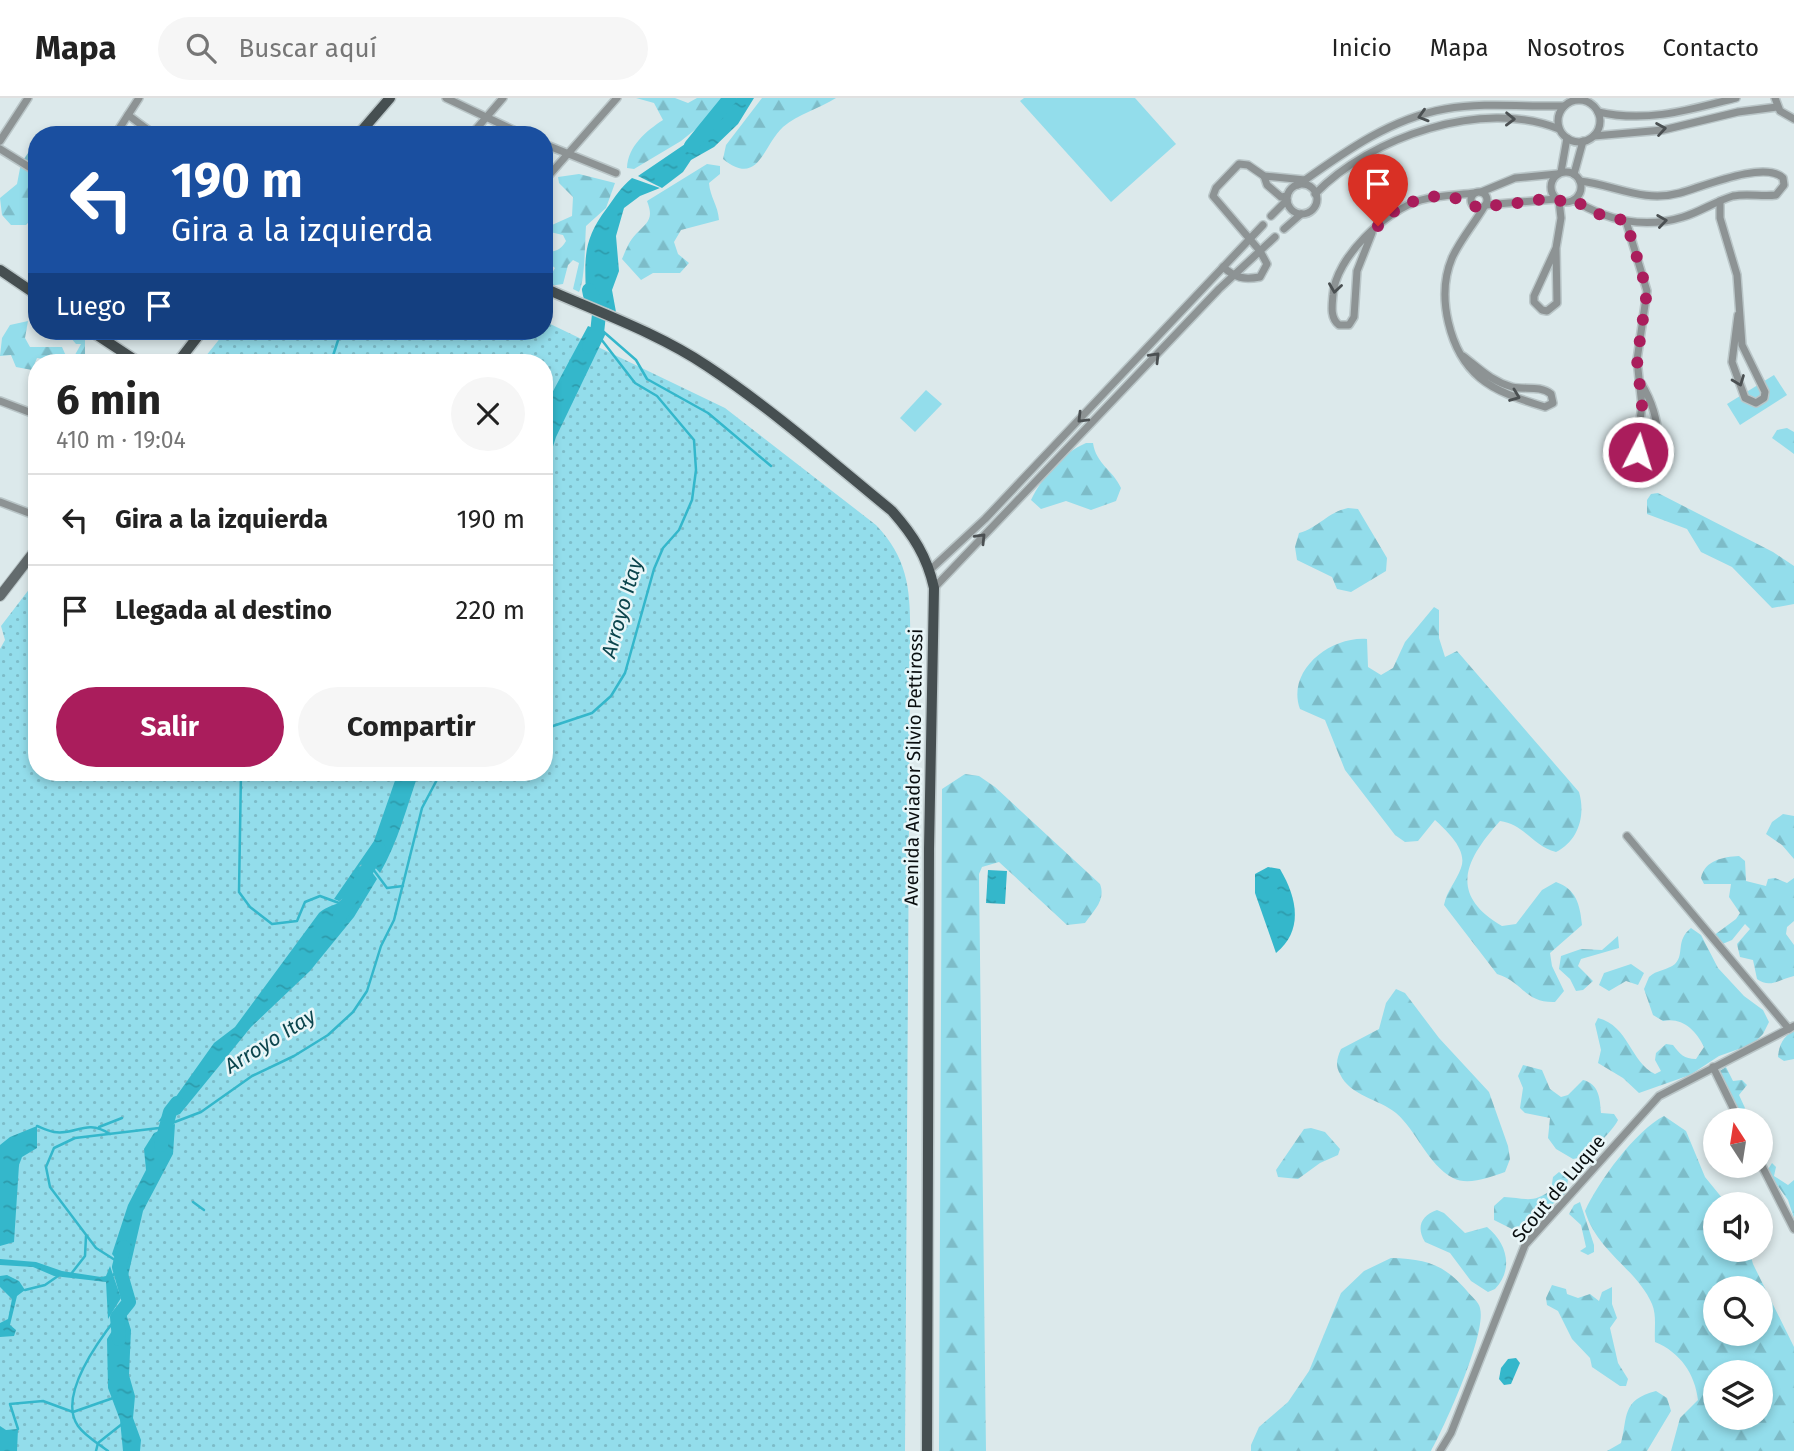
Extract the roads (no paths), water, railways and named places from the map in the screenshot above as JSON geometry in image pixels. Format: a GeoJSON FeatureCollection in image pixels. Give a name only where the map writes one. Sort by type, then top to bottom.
{"type":"FeatureCollection","features":[{"type":"Feature","properties":{"kind":"main road"},"geometry":{"type":"LineString","coordinates":[[366,126],[390,98]]}},
{"type":"Feature","properties":{"kind":"main road"},"geometry":{"type":"LineString","coordinates":[[0,270],[28,289]]}},
{"type":"Feature","properties":{"kind":"main road","name":"Avenida Aviador Silvio Pettirossi"},"geometry":{"type":"LineString","coordinates":[[553,292],[706,365],[845,472],[891,511],[911,533],[930,570],[934,588],[929,849],[927,1451]]}},
{"type":"Feature","properties":{"kind":"main road"},"geometry":{"type":"LineString","coordinates":[[105,340],[126,354]]}},
{"type":"Feature","properties":{"kind":"main road"},"geometry":{"type":"LineString","coordinates":[[184,354],[195,340]]}},
{"type":"Feature","properties":{"kind":"street"},"geometry":{"type":"LineString","coordinates":[[0,141],[28,98]]}},
{"type":"Feature","properties":{"kind":"street"},"geometry":{"type":"LineString","coordinates":[[121,126],[139,98]]}},
{"type":"Feature","properties":{"kind":"street"},"geometry":{"type":"LineString","coordinates":[[446,98],[503,126]]}},
{"type":"Feature","properties":{"kind":"street"},"geometry":{"type":"LineString","coordinates":[[478,126],[503,98]]}},
{"type":"Feature","properties":{"kind":"street"},"geometry":{"type":"LineString","coordinates":[[553,172],[617,98]]}},
{"type":"Feature","properties":{"kind":"street"},"geometry":{"type":"LineString","coordinates":[[1598,112],[1628,118],[1645,118],[1736,98]]}},
{"type":"Feature","properties":{"kind":"street"},"geometry":{"type":"LineString","coordinates":[[1775,98],[1777,107],[1784,115],[1794,119]]}},
{"type":"Feature","properties":{"kind":"street"},"geometry":{"type":"LineString","coordinates":[[1559,129],[1558,114],[1564,106],[1575,99],[1592,101],[1598,112],[1599,127],[1594,136]]}},
{"type":"Feature","properties":{"kind":"street"},"geometry":{"type":"LineString","coordinates":[[1271,216],[1302,183],[1346,150],[1398,124],[1425,115],[1489,105],[1564,106]]}},
{"type":"Feature","properties":{"kind":"street"},"geometry":{"type":"LineString","coordinates":[[1315,194],[1354,162],[1403,137],[1429,128],[1468,121],[1509,118],[1544,123],[1559,129],[1567,138],[1583,141],[1594,136],[1663,130],[1738,112],[1777,107]]}},
{"type":"Feature","properties":{"kind":"street"},"geometry":{"type":"LineString","coordinates":[[128,115],[143,126]]}},
{"type":"Feature","properties":{"kind":"street"},"geometry":{"type":"LineString","coordinates":[[1556,248],[1534,296],[1534,302],[1542,310],[1553,308],[1557,303],[1556,248],[1561,218],[1550,185],[1559,173],[1567,138]]}},
{"type":"Feature","properties":{"kind":"street"},"geometry":{"type":"LineString","coordinates":[[1561,218],[1581,189],[1577,177],[1583,141]]}},
{"type":"Feature","properties":{"kind":"street"},"geometry":{"type":"LineString","coordinates":[[553,148],[616,173]]}},
{"type":"Feature","properties":{"kind":"street"},"geometry":{"type":"LineString","coordinates":[[0,149],[28,166]]}},
{"type":"Feature","properties":{"kind":"street"},"geometry":{"type":"LineString","coordinates":[[1223,267],[1239,279],[1260,277],[1267,264],[1260,251],[1216,201],[1214,193],[1239,164],[1248,164],[1264,176],[1302,183],[1315,194],[1314,206],[1300,214],[1284,229]]}},
{"type":"Feature","properties":{"kind":"street"},"geometry":{"type":"LineString","coordinates":[[1371,233],[1357,271],[1354,317],[1349,325],[1339,325],[1332,313],[1335,279],[1356,247],[1384,219],[1403,206],[1423,199],[1478,192],[1515,178],[1559,173],[1643,196],[1678,193],[1717,180],[1758,173],[1776,173],[1784,181],[1784,188],[1776,195],[1742,194],[1683,218],[1640,222],[1595,213],[1572,201],[1485,206],[1473,205],[1448,196]]}},
{"type":"Feature","properties":{"kind":"street"},"geometry":{"type":"LineString","coordinates":[[1264,176],[1267,185],[1281,197],[1287,198]]}},
{"type":"Feature","properties":{"kind":"street"},"geometry":{"type":"LineString","coordinates":[[1475,222],[1473,205],[1478,192]]}},
{"type":"Feature","properties":{"kind":"street"},"geometry":{"type":"LineString","coordinates":[[1463,356],[1493,379],[1511,386],[1544,389],[1551,394],[1553,403],[1545,407],[1501,391],[1472,370],[1463,356],[1447,316],[1446,278],[1452,259],[1488,198],[1478,192]]}},
{"type":"Feature","properties":{"kind":"street"},"geometry":{"type":"LineString","coordinates":[[1287,198],[1290,208],[1300,214]]}},
{"type":"Feature","properties":{"kind":"street"},"geometry":{"type":"LineString","coordinates":[[1720,201],[1720,218],[1737,275],[1738,315],[1732,362],[1745,398],[1756,403],[1765,398],[1765,392],[1746,356],[1738,315]]}},
{"type":"Feature","properties":{"kind":"street"},"geometry":{"type":"LineString","coordinates":[[1707,208],[1720,218]]}},
{"type":"Feature","properties":{"kind":"street"},"geometry":{"type":"LineString","coordinates":[[1626,221],[1647,291],[1637,360],[1641,383],[1641,422],[1636,446],[1638,452],[1648,456],[1657,450],[1658,441],[1655,417],[1641,383]]}},
{"type":"Feature","properties":{"kind":"street"},"geometry":{"type":"LineString","coordinates":[[1633,239],[1640,222]]}},
{"type":"Feature","properties":{"kind":"street"},"geometry":{"type":"LineString","coordinates":[[930,570],[985,519],[1263,225]]}},
{"type":"Feature","properties":{"kind":"street"},"geometry":{"type":"LineString","coordinates":[[934,588],[1233,276],[1275,237]]}},
{"type":"Feature","properties":{"kind":"street"},"geometry":{"type":"LineString","coordinates":[[1127,371],[1135,378]]}},
{"type":"Feature","properties":{"kind":"street"},"geometry":{"type":"LineString","coordinates":[[0,401],[28,412]]}},
{"type":"Feature","properties":{"kind":"street"},"geometry":{"type":"LineString","coordinates":[[0,502],[28,513]]}},
{"type":"Feature","properties":{"kind":"street"},"geometry":{"type":"LineString","coordinates":[[0,596],[28,560]]}},
{"type":"Feature","properties":{"kind":"street"},"geometry":{"type":"LineString","coordinates":[[1627,836],[1792,1028]]}},
{"type":"Feature","properties":{"kind":"street","name":"Scout de Luque"},"geometry":{"type":"LineString","coordinates":[[1440,1451],[1451,1433],[1525,1245],[1658,1097],[1792,1028]]}},
{"type":"Feature","properties":{"kind":"street"},"geometry":{"type":"LineString","coordinates":[[1713,1067],[1733,1108]]}},
{"type":"Feature","properties":{"kind":"street"},"geometry":{"type":"LineString","coordinates":[[1768,1178],[1794,1229]]}},
{"type":"Feature","properties":{"kind":"water"},"geometry":{"type":"Polygon","coordinates":[[[737,98],[754,98],[738,124],[714,147],[691,160],[683,172],[662,188],[638,176],[716,123],[737,98]]]}},
{"type":"Feature","properties":{"kind":"water"},"geometry":{"type":"Polygon","coordinates":[[[632,178],[660,188],[640,196],[624,208],[616,236],[619,271],[612,290],[616,312],[586,298],[587,250],[599,220],[618,192],[632,178]]]}},
{"type":"Feature","properties":{"kind":"water"},"geometry":{"type":"Polygon","coordinates":[[[588,326],[606,333],[553,446],[553,391],[588,326]]]}},
{"type":"Feature","properties":{"kind":"water"},"geometry":{"type":"Polygon","coordinates":[[[395,781],[416,781],[397,836],[380,873],[371,863],[360,865],[351,893],[339,901],[334,899],[374,841],[395,781]]]}},
{"type":"Feature","properties":{"kind":"water"},"geometry":{"type":"Polygon","coordinates":[[[1268,867],[1280,869],[1294,902],[1291,934],[1276,953],[1255,893],[1255,874],[1268,867]]]}},
{"type":"Feature","properties":{"kind":"water"},"geometry":{"type":"Polygon","coordinates":[[[369,868],[377,879],[354,917],[310,971],[251,1027],[180,1114],[158,1122],[214,1043],[235,1027],[319,913],[353,898],[361,871],[369,868]]]}},
{"type":"Feature","properties":{"kind":"water"},"geometry":{"type":"Polygon","coordinates":[[[988,870],[1007,871],[1005,904],[986,903],[988,870]]]}},
{"type":"Feature","properties":{"kind":"water"},"geometry":{"type":"Polygon","coordinates":[[[175,1124],[173,1154],[143,1211],[127,1280],[121,1265],[112,1254],[128,1205],[146,1170],[144,1149],[154,1133],[175,1124]]]}},
{"type":"Feature","properties":{"kind":"water"},"geometry":{"type":"Polygon","coordinates":[[[37,1126],[37,1148],[22,1157],[19,1165],[14,1242],[0,1246],[0,1145],[10,1137],[37,1126]]]}},
{"type":"Feature","properties":{"kind":"water"},"geometry":{"type":"Polygon","coordinates":[[[0,1259],[36,1262],[62,1271],[101,1277],[106,1276],[110,1266],[121,1298],[108,1319],[106,1282],[54,1276],[33,1267],[0,1265],[0,1259]]]}},
{"type":"Feature","properties":{"kind":"water"},"geometry":{"type":"Polygon","coordinates":[[[7,1275],[19,1281],[25,1290],[17,1296],[10,1325],[16,1330],[14,1336],[0,1337],[0,1323],[8,1319],[12,1299],[0,1287],[0,1276],[7,1275]]]}},
{"type":"Feature","properties":{"kind":"water"},"geometry":{"type":"Polygon","coordinates":[[[125,1310],[131,1330],[129,1375],[135,1396],[133,1418],[141,1440],[140,1451],[123,1451],[120,1420],[108,1388],[107,1339],[125,1310]]]}},
{"type":"Feature","properties":{"kind":"water"},"geometry":{"type":"Polygon","coordinates":[[[1516,1358],[1520,1363],[1511,1384],[1504,1385],[1499,1379],[1501,1368],[1508,1359],[1516,1358]]]}},
{"type":"Feature","properties":{"kind":"water"},"geometry":{"type":"Polygon","coordinates":[[[0,1426],[6,1430],[18,1429],[17,1451],[0,1451],[0,1426]]]}},
{"type":"Feature","properties":{"kind":"waterway","name":"Arroyo Itay"},"geometry":{"type":"LineString","coordinates":[[691,146],[730,98]]}},
{"type":"Feature","properties":{"kind":"waterway","name":"Arroyo Itay"},"geometry":{"type":"LineString","coordinates":[[589,290],[590,295],[600,305],[597,333],[589,347]]}},
{"type":"Feature","properties":{"kind":"waterway"},"geometry":{"type":"LineString","coordinates":[[597,326],[636,360],[647,379],[708,413],[771,466]]}},
{"type":"Feature","properties":{"kind":"waterway","name":"Arroyo Itay"},"geometry":{"type":"LineString","coordinates":[[553,726],[592,713],[611,696],[625,673],[654,569],[663,548],[679,530],[692,500],[696,470],[694,440],[657,396],[635,383],[601,339]]}},
{"type":"Feature","properties":{"kind":"waterway"},"geometry":{"type":"LineString","coordinates":[[334,354],[338,340]]}},
{"type":"Feature","properties":{"kind":"waterway"},"geometry":{"type":"LineString","coordinates":[[241,781],[239,892],[250,907],[272,924],[297,921],[305,902],[320,896],[339,903],[356,892],[359,868],[370,865],[387,888],[403,886]]}},
{"type":"Feature","properties":{"kind":"waterway","name":"Arroyo Itay"},"geometry":{"type":"LineString","coordinates":[[119,1267],[115,1260],[96,1248],[50,1187],[46,1167],[54,1148],[75,1138],[159,1128],[201,1112],[252,1076],[294,1056],[328,1035],[353,1012],[367,991],[381,946],[394,920],[422,808],[436,781]]}},
{"type":"Feature","properties":{"kind":"waterway","name":"Arroyo Itay"},"geometry":{"type":"LineString","coordinates":[[340,916],[379,849]]}},
{"type":"Feature","properties":{"kind":"waterway","name":"Arroyo Itay"},"geometry":{"type":"LineString","coordinates":[[161,1145],[170,1112],[177,1103]]}},
{"type":"Feature","properties":{"kind":"waterway"},"geometry":{"type":"LineString","coordinates":[[99,1127],[122,1118]]}},
{"type":"Feature","properties":{"kind":"waterway"},"geometry":{"type":"LineString","coordinates":[[37,1126],[62,1133],[87,1127],[101,1129],[110,1134]]}},
{"type":"Feature","properties":{"kind":"waterway"},"geometry":{"type":"LineString","coordinates":[[193,1202],[204,1210]]}},
{"type":"Feature","properties":{"kind":"waterway"},"geometry":{"type":"LineString","coordinates":[[71,1274],[85,1256],[86,1236]]}},
{"type":"Feature","properties":{"kind":"waterway","name":"Arroyo Itay"},"geometry":{"type":"LineString","coordinates":[[119,1339],[117,1317],[129,1302],[119,1267],[124,1247]]}},
{"type":"Feature","properties":{"kind":"waterway","name":"Arroyo Itay"},"geometry":{"type":"LineString","coordinates":[[113,1275],[120,1269]]}},
{"type":"Feature","properties":{"kind":"waterway"},"geometry":{"type":"LineString","coordinates":[[25,1290],[45,1285],[58,1276]]}},
{"type":"Feature","properties":{"kind":"waterway","name":"Arroyo Itay"},"geometry":{"type":"LineString","coordinates":[[108,1451],[78,1426],[73,1414],[73,1400],[83,1369],[117,1317]]}},
{"type":"Feature","properties":{"kind":"waterway"},"geometry":{"type":"LineString","coordinates":[[18,1429],[10,1404],[43,1401],[73,1412],[116,1397]]}},
{"type":"Feature","properties":{"kind":"waterway"},"geometry":{"type":"LineString","coordinates":[[96,1451],[98,1443],[122,1424]]}}]}
